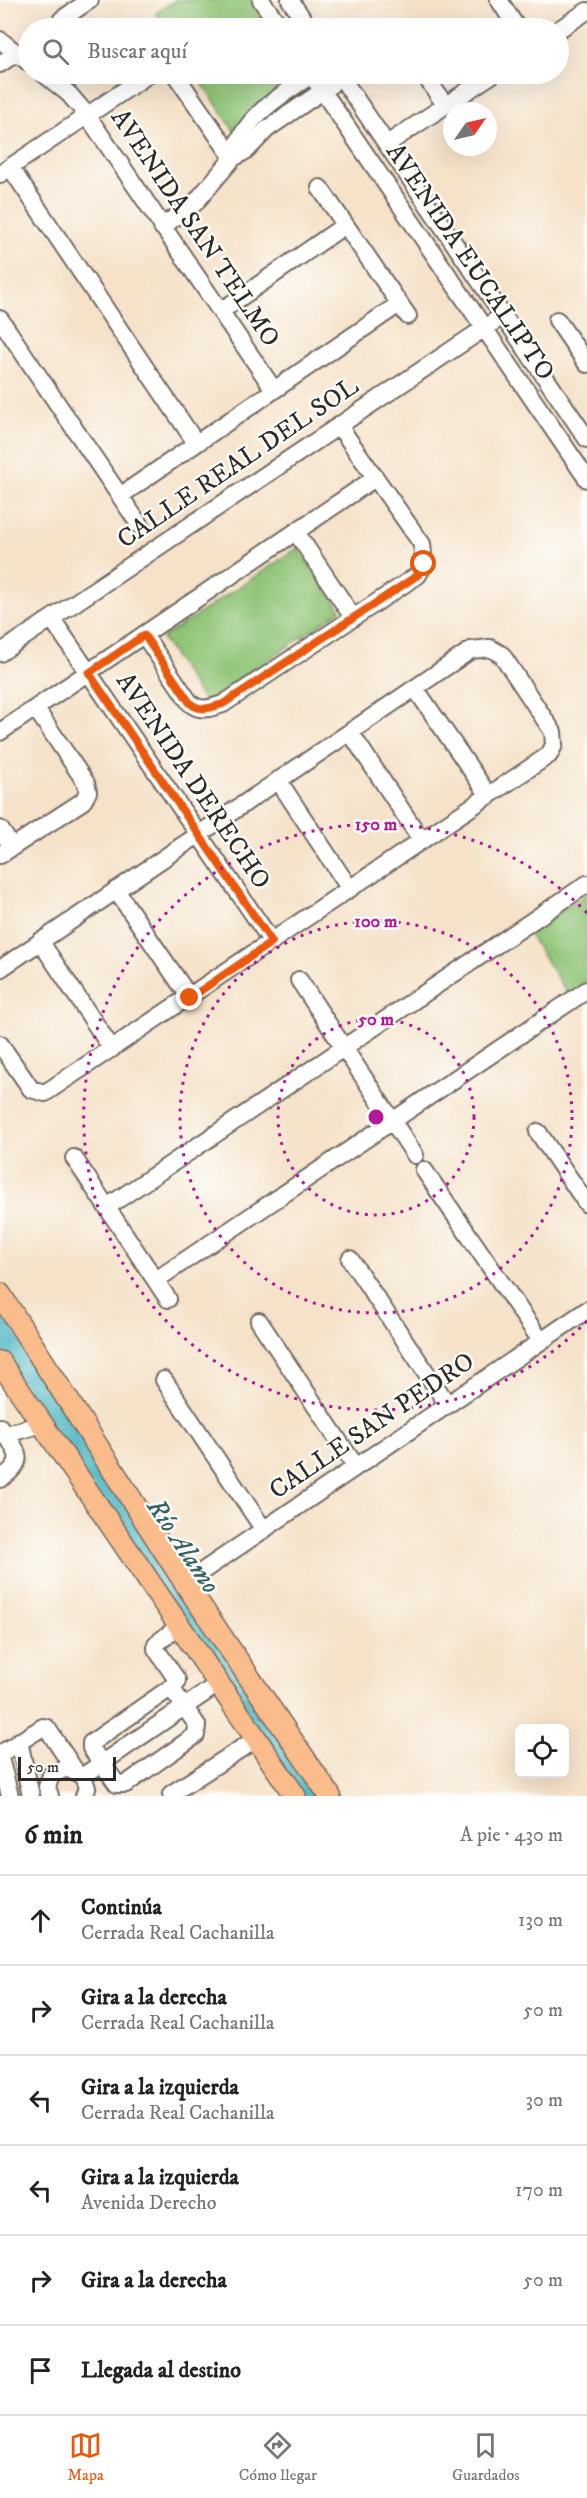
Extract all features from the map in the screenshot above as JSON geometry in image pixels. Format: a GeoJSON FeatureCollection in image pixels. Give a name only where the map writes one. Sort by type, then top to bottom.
{"type":"FeatureCollection","features":[{"type":"Feature","properties":{"kind":"main road"},"geometry":{"type":"LineString","coordinates":[[0,1294],[9,1316],[185,1583],[330,1796]]}},
{"type":"Feature","properties":{"kind":"main road"},"geometry":{"type":"LineString","coordinates":[[0,1362],[295,1796]]}},
{"type":"Feature","properties":{"kind":"main road"},"geometry":{"type":"LineString","coordinates":[[118,1537],[165,1580],[176,1585],[185,1583]]}},
{"type":"Feature","properties":{"kind":"street"},"geometry":{"type":"LineString","coordinates":[[261,0],[273,18]]}},
{"type":"Feature","properties":{"kind":"street"},"geometry":{"type":"LineString","coordinates":[[290,0],[302,18]]}},
{"type":"Feature","properties":{"kind":"street"},"geometry":{"type":"LineString","coordinates":[[499,0],[511,18]]}},
{"type":"Feature","properties":{"kind":"street"},"geometry":{"type":"LineString","coordinates":[[63,18],[82,2]]}},
{"type":"Feature","properties":{"kind":"street"},"geometry":{"type":"LineString","coordinates":[[569,23],[587,11]]}},
{"type":"Feature","properties":{"kind":"street"},"geometry":{"type":"LineString","coordinates":[[0,40],[18,54]]}},
{"type":"Feature","properties":{"kind":"street"},"geometry":{"type":"LineString","coordinates":[[0,64],[18,58]]}},
{"type":"Feature","properties":{"kind":"street","name":"AVENIDA SAN TELMO"},"geometry":{"type":"LineString","coordinates":[[56,84],[87,114],[274,390]]}},
{"type":"Feature","properties":{"kind":"street"},"geometry":{"type":"LineString","coordinates":[[134,84],[5,171],[196,443]]}},
{"type":"Feature","properties":{"kind":"street"},"geometry":{"type":"LineString","coordinates":[[182,84],[233,158]]}},
{"type":"Feature","properties":{"kind":"street"},"geometry":{"type":"LineString","coordinates":[[233,158],[236,141],[251,121],[299,84]]}},
{"type":"Feature","properties":{"kind":"street","name":"AVENIDA EUCALIPTO"},"geometry":{"type":"LineString","coordinates":[[318,84],[587,479]]}},
{"type":"Feature","properties":{"kind":"street"},"geometry":{"type":"LineString","coordinates":[[162,227],[195,203],[233,158],[248,150],[283,116],[331,84]]}},
{"type":"Feature","properties":{"kind":"street","name":"AVENIDA EUCALIPTO"},"geometry":{"type":"LineString","coordinates":[[346,84],[587,439]]}},
{"type":"Feature","properties":{"kind":"street"},"geometry":{"type":"LineString","coordinates":[[431,84],[443,102]]}},
{"type":"Feature","properties":{"kind":"street"},"geometry":{"type":"LineString","coordinates":[[450,102],[478,84]]}},
{"type":"Feature","properties":{"kind":"street"},"geometry":{"type":"LineString","coordinates":[[387,144],[443,106]]}},
{"type":"Feature","properties":{"kind":"street"},"geometry":{"type":"LineString","coordinates":[[120,496],[274,390],[404,310],[320,188]]}},
{"type":"Feature","properties":{"kind":"street"},"geometry":{"type":"LineString","coordinates":[[220,311],[345,225]]}},
{"type":"Feature","properties":{"kind":"street","name":"CALLE REAL DEL SOL"},"geometry":{"type":"LineString","coordinates":[[0,653],[504,315]]}},
{"type":"Feature","properties":{"kind":"street"},"geometry":{"type":"LineString","coordinates":[[0,319],[141,528]]}},
{"type":"Feature","properties":{"kind":"street"},"geometry":{"type":"LineString","coordinates":[[557,320],[587,364]]}},
{"type":"Feature","properties":{"kind":"street"},"geometry":{"type":"LineString","coordinates":[[144,635],[190,703],[201,709],[223,704],[352,616],[418,575],[424,564],[422,544],[339,426]]}},
{"type":"Feature","properties":{"kind":"street"},"geometry":{"type":"LineString","coordinates":[[0,732],[375,478]]}},
{"type":"Feature","properties":{"kind":"street"},"geometry":{"type":"LineString","coordinates":[[296,532],[352,616]]}},
{"type":"Feature","properties":{"kind":"street","name":"AVENIDA DERECHO"},"geometry":{"type":"LineString","coordinates":[[52,619],[272,942]]}},
{"type":"Feature","properties":{"kind":"street"},"geometry":{"type":"LineString","coordinates":[[0,969],[471,650],[490,648],[502,655],[553,732],[554,745],[549,755],[190,998],[45,1092],[31,1089],[0,1044]]}},
{"type":"Feature","properties":{"kind":"street"},"geometry":{"type":"LineString","coordinates":[[416,688],[489,796]]}},
{"type":"Feature","properties":{"kind":"street"},"geometry":{"type":"LineString","coordinates":[[0,829],[6,851],[83,801],[88,792],[86,783],[36,709]]}},
{"type":"Feature","properties":{"kind":"street"},"geometry":{"type":"LineString","coordinates":[[350,732],[422,841]]}},
{"type":"Feature","properties":{"kind":"street"},"geometry":{"type":"LineString","coordinates":[[278,780],[351,889]]}},
{"type":"Feature","properties":{"kind":"street"},"geometry":{"type":"LineString","coordinates":[[107,1207],[587,884]]}},
{"type":"Feature","properties":{"kind":"street"},"geometry":{"type":"LineString","coordinates":[[116,890],[190,998]]}},
{"type":"Feature","properties":{"kind":"street"},"geometry":{"type":"LineString","coordinates":[[40,941],[112,1049]]}},
{"type":"Feature","properties":{"kind":"street"},"geometry":{"type":"LineString","coordinates":[[299,980],[415,1155]]}},
{"type":"Feature","properties":{"kind":"street"},"geometry":{"type":"LineString","coordinates":[[156,1280],[587,990]]}},
{"type":"Feature","properties":{"kind":"street"},"geometry":{"type":"LineString","coordinates":[[537,1132],[587,1204]]}},
{"type":"Feature","properties":{"kind":"street"},"geometry":{"type":"LineString","coordinates":[[74,1158],[168,1299]]}},
{"type":"Feature","properties":{"kind":"street"},"geometry":{"type":"LineString","coordinates":[[424,1170],[541,1341]]}},
{"type":"Feature","properties":{"kind":"street"},"geometry":{"type":"LineString","coordinates":[[350,1259],[448,1405]]}},
{"type":"Feature","properties":{"kind":"street","name":"CALLE SAN PEDRO"},"geometry":{"type":"LineString","coordinates":[[185,1583],[587,1310]]}},
{"type":"Feature","properties":{"kind":"street"},"geometry":{"type":"LineString","coordinates":[[259,1322],[356,1467]]}},
{"type":"Feature","properties":{"kind":"street"},"geometry":{"type":"LineString","coordinates":[[164,1380],[264,1530]]}},
{"type":"Feature","properties":{"kind":"street"},"geometry":{"type":"LineString","coordinates":[[0,1479],[16,1469],[19,1462],[17,1455],[1,1432],[42,1424]]}},
{"type":"Feature","properties":{"kind":"street"},"geometry":{"type":"LineString","coordinates":[[172,1689],[197,1725],[196,1735],[126,1784],[117,1784],[91,1748],[91,1743],[172,1689],[177,1680],[156,1649],[156,1644],[179,1626]]}},
{"type":"Feature","properties":{"kind":"street"},"geometry":{"type":"LineString","coordinates":[[50,1796],[47,1787],[51,1775],[61,1768],[78,1772],[101,1763],[218,1684]]}},
{"type":"Feature","properties":{"kind":"street"},"geometry":{"type":"LineString","coordinates":[[10,1796],[0,1756],[19,1741],[43,1727],[47,1728],[78,1772],[87,1788],[84,1796]]}},
{"type":"Feature","properties":{"kind":"street"},"geometry":{"type":"LineString","coordinates":[[171,1794],[256,1739]]}},
{"type":"Feature","properties":{"kind":"street"},"geometry":{"type":"LineString","coordinates":[[19,1741],[31,1796]]}},
{"type":"Feature","properties":{"kind":"green space"},"geometry":{"type":"Polygon","coordinates":[[[175,0],[257,0],[270,18],[159,18],[156,13],[175,0]]]}},
{"type":"Feature","properties":{"kind":"green space"},"geometry":{"type":"Polygon","coordinates":[[[203,84],[289,84],[235,132],[203,84]]]}},
{"type":"Feature","properties":{"kind":"green space"},"geometry":{"type":"Polygon","coordinates":[[[298,548],[341,610],[205,703],[162,638],[298,548]]]}},
{"type":"Feature","properties":{"kind":"green space"},"geometry":{"type":"Polygon","coordinates":[[[587,894],[587,981],[568,994],[528,933],[587,894]]]}},
{"type":"Feature","properties":{"kind":"waterway","name":"Río Alamo"},"geometry":{"type":"LineString","coordinates":[[0,1330],[315,1796]]}},
{"type":"Feature","properties":{"kind":"route"},"geometry":{"type":"LineString","coordinates":[[190,998],[272,942],[89,673],[144,635],[190,703],[201,709],[211,708],[223,704],[352,616],[418,575],[424,564]]}}]}
